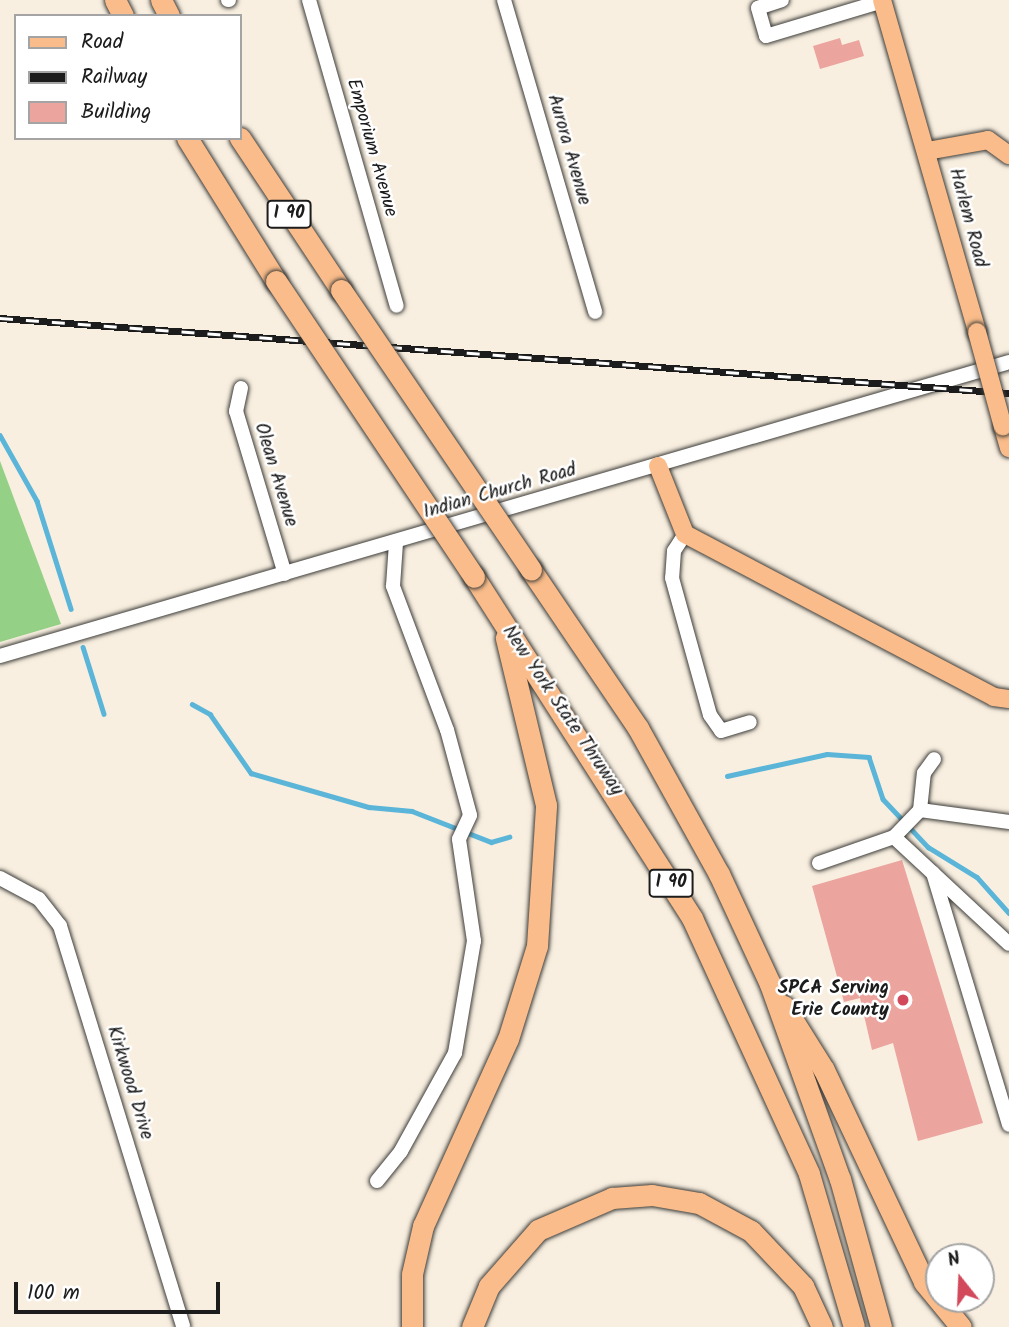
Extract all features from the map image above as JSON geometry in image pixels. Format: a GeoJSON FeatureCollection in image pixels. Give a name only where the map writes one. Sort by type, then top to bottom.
{"type":"FeatureCollection","features":[{"type":"Feature","properties":{"kind":"highway","name":"New York State Thruway"},"geometry":{"type":"LineString","coordinates":[[188,140],[276,281],[649,845],[738,1009],[808,1174],[854,1327]]}},
{"type":"Feature","properties":{"kind":"highway","name":"I 90"},"geometry":{"type":"LineString","coordinates":[[241,140],[638,728],[719,874],[771,985],[840,1179],[881,1327]]}},
{"type":"Feature","properties":{"kind":"highway"},"geometry":{"type":"LineString","coordinates":[[412,1327],[412,1274],[423,1226],[508,1039],[540,923],[546,805],[524,694],[496,612]]}},
{"type":"Feature","properties":{"kind":"highway"},"geometry":{"type":"LineString","coordinates":[[771,985],[824,1070],[924,1282],[961,1327]]}},
{"type":"Feature","properties":{"kind":"highway"},"geometry":{"type":"LineString","coordinates":[[472,1327],[489,1286],[538,1230],[612,1198],[652,1195],[699,1203],[751,1231],[803,1286],[821,1327]]}},
{"type":"Feature","properties":{"kind":"main road","name":"Harlem Road"},"geometry":{"type":"LineString","coordinates":[[882,0],[927,151],[1009,448]]}},
{"type":"Feature","properties":{"kind":"main road"},"geometry":{"type":"LineString","coordinates":[[927,151],[988,140],[1009,155]]}},
{"type":"Feature","properties":{"kind":"main road"},"geometry":{"type":"LineString","coordinates":[[658,466],[685,534],[994,698],[1009,699]]}},
{"type":"Feature","properties":{"kind":"street","name":"Emporium Avenue"},"geometry":{"type":"LineString","coordinates":[[309,0],[397,306]]}},
{"type":"Feature","properties":{"kind":"street","name":"Aurora Avenue"},"geometry":{"type":"LineString","coordinates":[[504,0],[595,312]]}},
{"type":"Feature","properties":{"kind":"street"},"geometry":{"type":"LineString","coordinates":[[782,0],[758,8],[766,36],[882,0]]}},
{"type":"Feature","properties":{"kind":"street","name":"Indian Church Road"},"geometry":{"type":"LineString","coordinates":[[0,656],[396,543],[1009,362]]}},
{"type":"Feature","properties":{"kind":"street","name":"Olean Avenue"},"geometry":{"type":"LineString","coordinates":[[241,388],[236,411],[285,574]]}},
{"type":"Feature","properties":{"kind":"street"},"geometry":{"type":"LineString","coordinates":[[685,534],[672,578],[710,715],[721,731],[750,722]]}},
{"type":"Feature","properties":{"kind":"street"},"geometry":{"type":"LineString","coordinates":[[377,1181],[401,1152],[455,1053],[474,941],[459,839],[470,815],[447,730],[393,586],[396,543]]}},
{"type":"Feature","properties":{"kind":"street"},"geometry":{"type":"LineString","coordinates":[[819,863],[894,838],[920,810],[924,773],[934,759]]}},
{"type":"Feature","properties":{"kind":"street"},"geometry":{"type":"LineString","coordinates":[[920,810],[1009,822]]}},
{"type":"Feature","properties":{"kind":"street"},"geometry":{"type":"LineString","coordinates":[[894,838],[1009,944]]}},
{"type":"Feature","properties":{"kind":"street"},"geometry":{"type":"LineString","coordinates":[[933,873],[1009,1125]]}},
{"type":"Feature","properties":{"kind":"street","name":"Kirkwood Drive"},"geometry":{"type":"LineString","coordinates":[[0,878],[39,899],[60,926],[183,1327]]}},
{"type":"Feature","properties":{"kind":"green space"},"geometry":{"type":"Polygon","coordinates":[[[0,461],[61,624],[0,642],[0,461]]]}},
{"type":"Feature","properties":{"kind":"building"},"geometry":{"type":"Polygon","coordinates":[[[840,38],[842,45],[859,40],[864,56],[820,69],[813,46],[840,38]]]}},
{"type":"Feature","properties":{"kind":"building","name":"SPCA Serving Erie County"},"geometry":{"type":"Polygon","coordinates":[[[902,860],[983,1123],[918,1141],[893,1043],[872,1050],[860,998],[844,1002],[812,886],[902,860]]]}},
{"type":"Feature","properties":{"kind":"waterway"},"geometry":{"type":"LineString","coordinates":[[0,435],[37,501],[71,609]]}},
{"type":"Feature","properties":{"kind":"waterway"},"geometry":{"type":"LineString","coordinates":[[83,647],[104,714]]}},
{"type":"Feature","properties":{"kind":"waterway"},"geometry":{"type":"LineString","coordinates":[[192,704],[210,714],[251,773],[369,807],[412,811],[491,842],[509,837]]}},
{"type":"Feature","properties":{"kind":"waterway"},"geometry":{"type":"LineString","coordinates":[[727,776],[827,754],[869,757],[883,799],[928,847],[977,877],[1009,913]]}},
{"type":"Feature","properties":{"kind":"railway"},"geometry":{"type":"LineString","coordinates":[[0,318],[1009,393]]}},
{"type":"Feature","properties":{"kind":"place","name":"SPCA Serving Erie County"},"geometry":{"type":"Point","coordinates":[903,1000]}}]}
